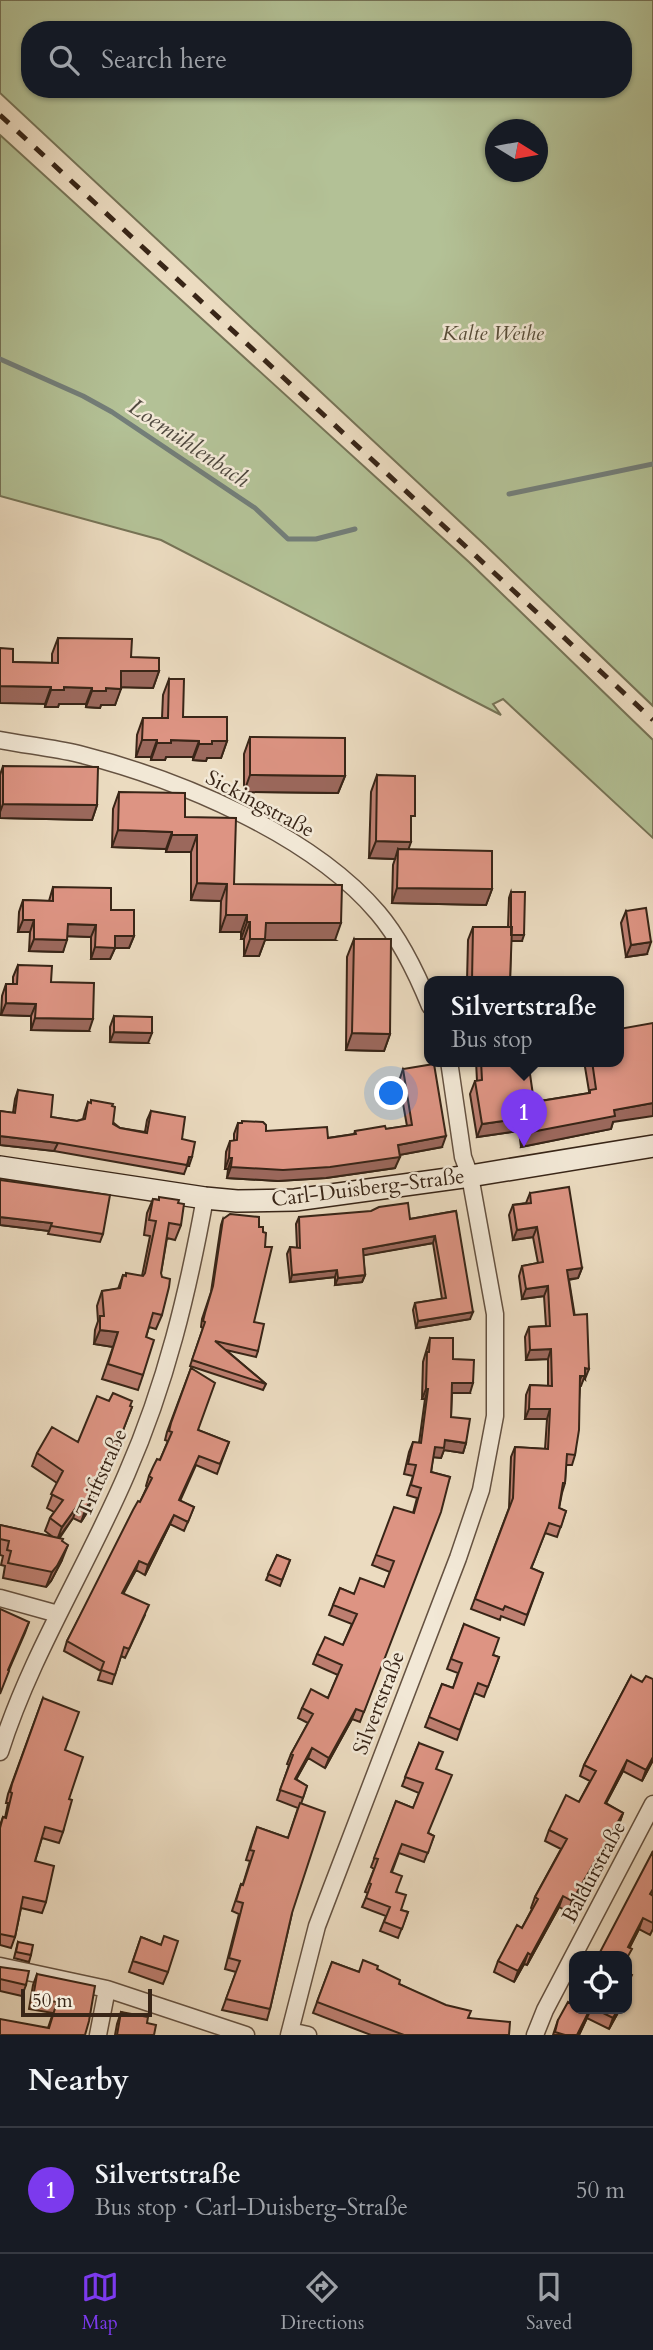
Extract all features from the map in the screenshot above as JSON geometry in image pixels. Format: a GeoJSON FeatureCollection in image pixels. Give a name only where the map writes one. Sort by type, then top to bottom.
{"type":"FeatureCollection","features":[{"type":"Feature","properties":{"kind":"main road","name":"Carl-Duisberg-Straße"},"geometry":{"type":"LineString","coordinates":[[0,1167],[205,1198],[237,1201],[295,1200],[470,1176],[653,1146]]}},
{"type":"Feature","properties":{"kind":"street","name":"Sickingstraße"},"geometry":{"type":"LineString","coordinates":[[0,740],[79,754],[185,788],[265,827],[346,880],[379,914],[416,972],[424,993]]}},
{"type":"Feature","properties":{"kind":"street"},"geometry":{"type":"LineString","coordinates":[[450,1067],[463,1157],[470,1176]]}},
{"type":"Feature","properties":{"kind":"street","name":"Silvertstraße"},"geometry":{"type":"LineString","coordinates":[[290,2033],[317,1926],[481,1490],[495,1416],[495,1314],[470,1176]]}},
{"type":"Feature","properties":{"kind":"street","name":"Triftstraße"},"geometry":{"type":"LineString","coordinates":[[0,1752],[26,1683],[127,1473],[164,1376],[189,1283],[205,1198]]}},
{"type":"Feature","properties":{"kind":"street"},"geometry":{"type":"LineString","coordinates":[[0,1598],[58,1614]]}},
{"type":"Feature","properties":{"kind":"street","name":"Baldurstraße"},"geometry":{"type":"LineString","coordinates":[[535,2035],[545,2010],[653,1804]]}},
{"type":"Feature","properties":{"kind":"street"},"geometry":{"type":"LineString","coordinates":[[0,1966],[107,1989],[246,2035]]}},
{"type":"Feature","properties":{"kind":"street"},"geometry":{"type":"LineString","coordinates":[[99,2035],[107,1989]]}},
{"type":"Feature","properties":{"kind":"street"},"geometry":{"type":"LineString","coordinates":[[290,2033],[308,2035]]}},
{"type":"Feature","properties":{"kind":"green space","name":"Kalte Weihe"},"geometry":{"type":"Polygon","coordinates":[[[0,0],[653,0],[653,706],[485,545],[0,93],[0,0]]]}},
{"type":"Feature","properties":{"kind":"green space"},"geometry":{"type":"Polygon","coordinates":[[[0,135],[469,562],[653,740],[653,838],[503,699],[493,704],[501,715],[161,540],[0,496],[0,135]]]}},
{"type":"Feature","properties":{"kind":"building"},"geometry":{"type":"Polygon","coordinates":[[[58,638],[132,639],[131,657],[159,658],[159,671],[121,671],[121,689],[106,688],[106,691],[92,691],[92,688],[64,687],[64,690],[51,690],[51,687],[0,686],[0,648],[13,649],[13,662],[58,663],[58,638]]]}},
{"type":"Feature","properties":{"kind":"building"},"geometry":{"type":"Polygon","coordinates":[[[169,679],[184,679],[183,717],[227,717],[227,741],[199,744],[199,741],[171,740],[171,743],[157,743],[157,740],[142,740],[143,718],[168,718],[169,679]]]}},
{"type":"Feature","properties":{"kind":"building"},"geometry":{"type":"Polygon","coordinates":[[[250,737],[345,738],[345,776],[250,775],[250,737]]]}},
{"type":"Feature","properties":{"kind":"building"},"geometry":{"type":"Polygon","coordinates":[[[3,766],[98,767],[97,805],[3,804],[3,766]]]}},
{"type":"Feature","properties":{"kind":"building"},"geometry":{"type":"Polygon","coordinates":[[[377,775],[415,776],[415,816],[411,816],[411,842],[376,841],[377,775]]]}},
{"type":"Feature","properties":{"kind":"building"},"geometry":{"type":"Polygon","coordinates":[[[119,792],[185,793],[185,817],[236,818],[234,884],[342,885],[341,923],[266,923],[265,939],[250,939],[250,922],[247,922],[247,915],[226,915],[227,884],[197,883],[197,835],[118,830],[119,792]]]}},
{"type":"Feature","properties":{"kind":"building"},"geometry":{"type":"Polygon","coordinates":[[[398,849],[492,851],[492,889],[397,888],[398,849]]]}},
{"type":"Feature","properties":{"kind":"building"},"geometry":{"type":"Polygon","coordinates":[[[53,887],[111,888],[111,910],[134,910],[134,936],[115,936],[115,948],[95,947],[96,925],[68,924],[67,940],[34,939],[34,920],[23,920],[23,900],[53,901],[53,887]]]}},
{"type":"Feature","properties":{"kind":"building"},"geometry":{"type":"Polygon","coordinates":[[[511,892],[525,892],[524,935],[511,935],[511,892]]]}},
{"type":"Feature","properties":{"kind":"building"},"geometry":{"type":"Polygon","coordinates":[[[646,908],[651,942],[631,945],[626,911],[646,908]]]}},
{"type":"Feature","properties":{"kind":"building"},"geometry":{"type":"Polygon","coordinates":[[[473,927],[512,927],[510,976],[472,976],[473,927]]]}},
{"type":"Feature","properties":{"kind":"building"},"geometry":{"type":"Polygon","coordinates":[[[354,939],[391,939],[390,1034],[352,1033],[354,939]]]}},
{"type":"Feature","properties":{"kind":"building"},"geometry":{"type":"Polygon","coordinates":[[[18,965],[52,966],[51,982],[94,983],[93,1019],[35,1018],[36,1004],[6,1003],[6,984],[17,984],[18,965]]]}},
{"type":"Feature","properties":{"kind":"building"},"geometry":{"type":"Polygon","coordinates":[[[114,1016],[152,1017],[152,1033],[114,1032],[114,1016]]]}},
{"type":"Feature","properties":{"kind":"building"},"geometry":{"type":"Polygon","coordinates":[[[653,1023],[653,1103],[614,1110],[615,1116],[526,1133],[524,1118],[482,1124],[475,1081],[482,1080],[481,1067],[526,1067],[534,1102],[590,1093],[590,1090],[596,1089],[593,1067],[624,1067],[624,1028],[653,1023]]]}},
{"type":"Feature","properties":{"kind":"building"},"geometry":{"type":"Polygon","coordinates":[[[434,1067],[446,1136],[398,1145],[400,1157],[330,1167],[283,1170],[231,1167],[230,1141],[237,1140],[238,1123],[242,1121],[263,1122],[266,1131],[327,1127],[328,1138],[385,1126],[386,1129],[412,1125],[403,1069],[434,1067]]]}},
{"type":"Feature","properties":{"kind":"building"},"geometry":{"type":"Polygon","coordinates":[[[18,1090],[53,1095],[51,1117],[77,1121],[85,1119],[88,1102],[91,1103],[91,1100],[113,1104],[113,1124],[147,1133],[151,1111],[185,1117],[182,1139],[195,1142],[192,1157],[189,1157],[187,1165],[0,1136],[0,1111],[15,1113],[18,1090]]]}},
{"type":"Feature","properties":{"kind":"building"},"geometry":{"type":"Polygon","coordinates":[[[0,1180],[110,1195],[103,1234],[51,1226],[52,1223],[0,1217],[0,1180]]]}},
{"type":"Feature","properties":{"kind":"building"},"geometry":{"type":"Polygon","coordinates":[[[569,1187],[582,1268],[567,1270],[574,1315],[587,1314],[589,1369],[585,1368],[585,1376],[580,1376],[579,1430],[575,1455],[567,1454],[565,1483],[559,1508],[566,1511],[561,1527],[549,1523],[531,1568],[543,1573],[527,1615],[505,1606],[503,1610],[475,1599],[513,1498],[515,1447],[548,1449],[550,1409],[529,1409],[530,1385],[552,1386],[551,1349],[530,1350],[529,1327],[550,1326],[548,1286],[526,1289],[522,1266],[543,1262],[537,1227],[517,1230],[513,1205],[531,1203],[530,1193],[569,1187]]]}},
{"type":"Feature","properties":{"kind":"building"},"geometry":{"type":"Polygon","coordinates":[[[159,1197],[179,1200],[178,1203],[184,1204],[181,1225],[169,1223],[161,1273],[162,1277],[170,1279],[169,1287],[162,1315],[153,1313],[146,1337],[154,1340],[143,1375],[108,1364],[118,1332],[100,1330],[100,1316],[104,1316],[102,1291],[120,1288],[126,1273],[143,1276],[145,1273],[156,1221],[149,1220],[153,1199],[159,1200],[159,1197]]]}},
{"type":"Feature","properties":{"kind":"building"},"geometry":{"type":"Polygon","coordinates":[[[408,1203],[410,1219],[456,1211],[473,1312],[418,1321],[415,1303],[446,1298],[435,1236],[363,1249],[365,1275],[338,1278],[337,1270],[292,1275],[290,1247],[300,1248],[299,1217],[371,1211],[379,1207],[408,1203]]]}},
{"type":"Feature","properties":{"kind":"building"},"geometry":{"type":"Polygon","coordinates":[[[230,1214],[259,1217],[259,1227],[263,1227],[263,1232],[266,1233],[265,1247],[272,1247],[254,1322],[264,1324],[258,1351],[215,1341],[266,1384],[192,1360],[205,1322],[203,1321],[213,1286],[223,1219],[230,1214]]]}},
{"type":"Feature","properties":{"kind":"building"},"geometry":{"type":"Polygon","coordinates":[[[430,1338],[453,1338],[453,1359],[474,1360],[473,1383],[452,1383],[451,1417],[470,1419],[466,1443],[445,1440],[444,1448],[435,1447],[431,1472],[450,1477],[441,1512],[364,1712],[356,1709],[329,1758],[312,1748],[295,1779],[307,1786],[303,1798],[280,1790],[293,1755],[291,1754],[313,1714],[302,1708],[311,1689],[328,1698],[342,1665],[317,1654],[325,1637],[343,1645],[357,1614],[333,1605],[340,1588],[354,1594],[360,1578],[384,1587],[394,1561],[376,1555],[394,1507],[414,1513],[421,1488],[411,1485],[416,1465],[408,1464],[413,1442],[421,1443],[428,1389],[427,1352],[430,1338]]]}},
{"type":"Feature","properties":{"kind":"building"},"geometry":{"type":"Polygon","coordinates":[[[191,1368],[215,1383],[198,1430],[229,1442],[220,1464],[199,1456],[179,1500],[194,1507],[188,1522],[174,1515],[148,1565],[139,1561],[122,1593],[149,1605],[129,1649],[124,1647],[115,1675],[101,1670],[104,1662],[67,1641],[152,1478],[149,1476],[157,1459],[160,1460],[172,1432],[169,1431],[171,1423],[191,1368]]]}},
{"type":"Feature","properties":{"kind":"building"},"geometry":{"type":"Polygon","coordinates":[[[113,1393],[132,1401],[132,1407],[115,1451],[112,1450],[86,1508],[78,1505],[62,1527],[50,1518],[63,1500],[51,1494],[63,1471],[37,1453],[52,1427],[78,1442],[97,1396],[109,1401],[113,1393]]]}},
{"type":"Feature","properties":{"kind":"building"},"geometry":{"type":"Polygon","coordinates":[[[0,1525],[63,1539],[68,1545],[52,1572],[8,1563],[11,1551],[7,1550],[9,1541],[0,1539],[0,1525]]]}},
{"type":"Feature","properties":{"kind":"building"},"geometry":{"type":"Polygon","coordinates":[[[277,1555],[290,1560],[282,1580],[268,1574],[277,1555]]]}},
{"type":"Feature","properties":{"kind":"building"},"geometry":{"type":"Polygon","coordinates":[[[0,1609],[29,1622],[0,1694],[0,1609]]]}},
{"type":"Feature","properties":{"kind":"building"},"geometry":{"type":"Polygon","coordinates":[[[464,1624],[499,1638],[493,1655],[499,1657],[488,1687],[478,1683],[460,1730],[429,1717],[442,1684],[453,1688],[462,1663],[451,1659],[464,1624]]]}},
{"type":"Feature","properties":{"kind":"building"},"geometry":{"type":"Polygon","coordinates":[[[631,1676],[642,1682],[646,1676],[653,1679],[653,1757],[646,1770],[627,1760],[605,1803],[623,1813],[572,1901],[563,1896],[531,1955],[528,1953],[518,1971],[498,1961],[517,1925],[522,1928],[538,1899],[535,1897],[567,1839],[549,1830],[566,1795],[579,1802],[596,1771],[584,1765],[631,1676]]]}},
{"type":"Feature","properties":{"kind":"building"},"geometry":{"type":"Polygon","coordinates":[[[43,1698],[79,1712],[65,1750],[83,1757],[69,1799],[72,1800],[63,1832],[45,1827],[35,1861],[54,1866],[46,1902],[23,1897],[15,1937],[0,1934],[0,1828],[3,1817],[6,1818],[12,1784],[43,1698]]]}},
{"type":"Feature","properties":{"kind":"building"},"geometry":{"type":"Polygon","coordinates":[[[419,1743],[443,1752],[436,1769],[452,1775],[428,1833],[434,1836],[428,1853],[402,1844],[391,1872],[402,1876],[396,1892],[406,1895],[401,1910],[408,1912],[402,1929],[384,1922],[390,1907],[366,1898],[378,1859],[374,1858],[396,1801],[413,1808],[423,1783],[405,1777],[419,1743]]]}},
{"type":"Feature","properties":{"kind":"building"},"geometry":{"type":"Polygon","coordinates":[[[300,1803],[325,1812],[292,1913],[270,2009],[226,1999],[240,1961],[229,1958],[243,1903],[236,1901],[254,1851],[250,1850],[257,1827],[288,1838],[300,1803]]]}},
{"type":"Feature","properties":{"kind":"building"},"geometry":{"type":"Polygon","coordinates":[[[653,1851],[653,1889],[650,1894],[653,1896],[653,1923],[643,1918],[628,1947],[631,1951],[601,1951],[653,1851]]]}},
{"type":"Feature","properties":{"kind":"building"},"geometry":{"type":"Polygon","coordinates":[[[164,1936],[178,1941],[168,1972],[133,1961],[141,1937],[161,1945],[164,1936]]]}},
{"type":"Feature","properties":{"kind":"building"},"geometry":{"type":"Polygon","coordinates":[[[18,1942],[33,1945],[31,1955],[16,1952],[18,1942]]]}},
{"type":"Feature","properties":{"kind":"building"},"geometry":{"type":"Polygon","coordinates":[[[363,1960],[400,1980],[399,1984],[446,2005],[471,2011],[468,2018],[510,2022],[509,2035],[404,2035],[317,2002],[332,1962],[359,1972],[363,1960]]]}},
{"type":"Feature","properties":{"kind":"building"},"geometry":{"type":"Polygon","coordinates":[[[0,1967],[29,1971],[26,1985],[0,1979],[0,1967]]]}},
{"type":"Feature","properties":{"kind":"building"},"geometry":{"type":"Polygon","coordinates":[[[37,1974],[95,1986],[85,2035],[0,2035],[0,2019],[49,2028],[57,2002],[33,1998],[37,1974]]]}},
{"type":"Feature","properties":{"kind":"building"},"geometry":{"type":"Polygon","coordinates":[[[568,2002],[569,2014],[588,2014],[577,2035],[555,2032],[568,2002]]]}},
{"type":"Feature","properties":{"kind":"building"},"geometry":{"type":"Polygon","coordinates":[[[121,2012],[148,2017],[147,2023],[156,2025],[154,2035],[117,2035],[121,2012]]]}},
{"type":"Feature","properties":{"kind":"waterway","name":"Loemühlenbach"},"geometry":{"type":"LineString","coordinates":[[0,359],[112,412],[255,508],[288,539],[316,539],[355,529]]}},
{"type":"Feature","properties":{"kind":"waterway","name":"Loemühlenbach"},"geometry":{"type":"LineString","coordinates":[[509,494],[653,464]]}},
{"type":"Feature","properties":{"kind":"railway"},"geometry":{"type":"LineString","coordinates":[[0,115],[653,720]]}},
{"type":"Feature","properties":{"kind":"place","name":"Silvertstraße"},"geometry":{"type":"Point","coordinates":[524,1147]}}]}
